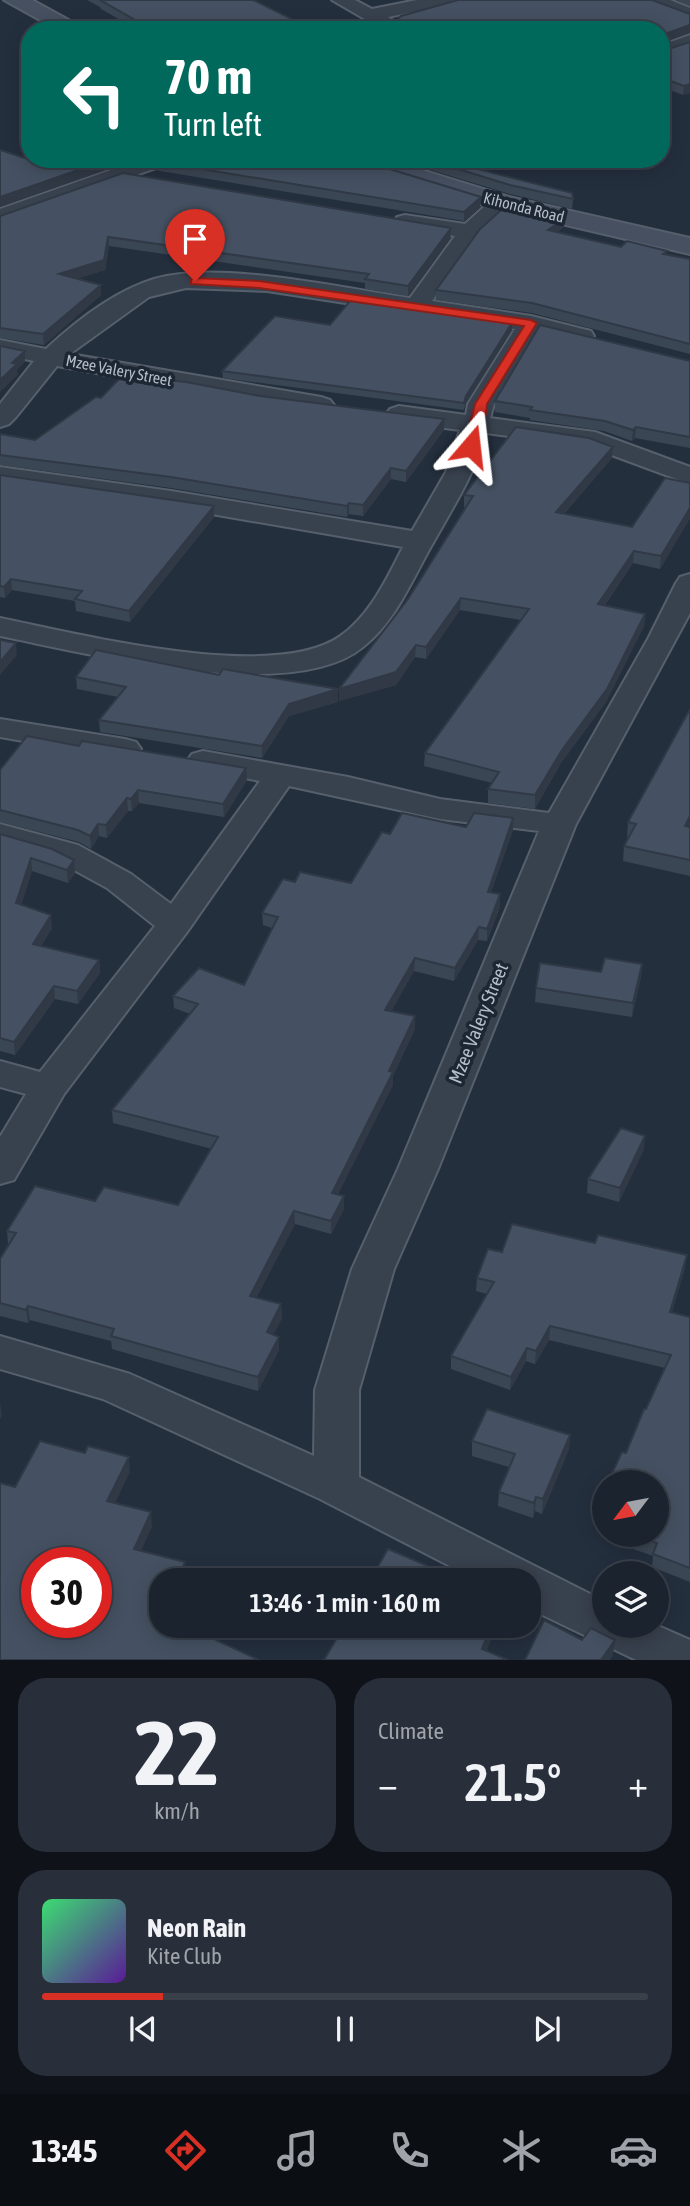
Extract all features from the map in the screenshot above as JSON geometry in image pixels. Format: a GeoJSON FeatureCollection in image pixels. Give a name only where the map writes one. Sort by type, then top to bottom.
{"type":"FeatureCollection","features":[{"type":"Feature","properties":{"kind":"street"},"geometry":{"type":"LineString","coordinates":[[15,0],[58,21]]}},
{"type":"Feature","properties":{"kind":"street"},"geometry":{"type":"LineString","coordinates":[[341,0],[380,21]]}},
{"type":"Feature","properties":{"kind":"street"},"geometry":{"type":"LineString","coordinates":[[370,16],[444,0]]}},
{"type":"Feature","properties":{"kind":"street"},"geometry":{"type":"LineString","coordinates":[[653,0],[690,14]]}},
{"type":"Feature","properties":{"kind":"street"},"geometry":{"type":"LineString","coordinates":[[670,49],[690,41]]}},
{"type":"Feature","properties":{"kind":"street"},"geometry":{"type":"LineString","coordinates":[[0,216],[139,168]]}},
{"type":"Feature","properties":{"kind":"street","name":"Kihonda Road"},"geometry":{"type":"LineString","coordinates":[[390,168],[502,203],[690,246]]}},
{"type":"Feature","properties":{"kind":"street"},"geometry":{"type":"LineString","coordinates":[[123,174],[165,182]]}},
{"type":"Feature","properties":{"kind":"street"},"geometry":{"type":"LineString","coordinates":[[417,306],[470,232],[502,203]]}},
{"type":"Feature","properties":{"kind":"street"},"geometry":{"type":"LineString","coordinates":[[389,219],[470,232]]}},
{"type":"Feature","properties":{"kind":"street"},"geometry":{"type":"LineString","coordinates":[[0,419],[17,404],[51,358],[135,296],[153,287],[179,282],[259,285],[417,306],[531,323],[606,342]]}},
{"type":"Feature","properties":{"kind":"street"},"geometry":{"type":"LineString","coordinates":[[0,627],[209,663],[262,666],[311,662],[349,645],[402,578],[420,541],[447,500],[471,446],[474,425],[494,380],[531,323]]}},
{"type":"Feature","properties":{"kind":"street","name":"Mzee Valery Street"},"geometry":{"type":"LineString","coordinates":[[0,347],[155,378],[362,410],[595,440],[690,476]]}},
{"type":"Feature","properties":{"kind":"street"},"geometry":{"type":"LineString","coordinates":[[0,475],[171,499],[420,541]]}},
{"type":"Feature","properties":{"kind":"street","name":"Mzee Valery Street"},"geometry":{"type":"LineString","coordinates":[[336,1486],[337,1390],[373,1269],[418,1169],[559,824],[676,641],[690,583]]}},
{"type":"Feature","properties":{"kind":"street"},"geometry":{"type":"LineString","coordinates":[[0,728],[282,774],[440,809],[559,824]]}},
{"type":"Feature","properties":{"kind":"street"},"geometry":{"type":"LineString","coordinates":[[0,1170],[49,1087],[175,924],[282,774]]}},
{"type":"Feature","properties":{"kind":"street"},"geometry":{"type":"LineString","coordinates":[[0,834],[66,852],[119,881],[175,924]]}},
{"type":"Feature","properties":{"kind":"street"},"geometry":{"type":"LineString","coordinates":[[0,1074],[49,1087]]}},
{"type":"Feature","properties":{"kind":"street"},"geometry":{"type":"LineString","coordinates":[[0,1352],[116,1386],[336,1486],[496,1568]]}},
{"type":"Feature","properties":{"kind":"street"},"geometry":{"type":"LineString","coordinates":[[541,1592],[592,1618]]}},
{"type":"Feature","properties":{"kind":"street"},"geometry":{"type":"LineString","coordinates":[[636,1638],[687,1660]]}},
{"type":"Feature","properties":{"kind":"building"},"geometry":{"type":"Polygon","coordinates":[[[100,0],[253,0],[296,21],[137,21],[100,0]]]}},
{"type":"Feature","properties":{"kind":"building"},"geometry":{"type":"Polygon","coordinates":[[[458,0],[652,0],[690,14],[690,25],[670,32],[670,21],[396,21],[401,16],[458,0]]]}},
{"type":"Feature","properties":{"kind":"building"},"geometry":{"type":"Polygon","coordinates":[[[690,42],[690,84],[684,86],[670,81],[670,48],[690,42]]]}},
{"type":"Feature","properties":{"kind":"building"},"geometry":{"type":"Polygon","coordinates":[[[0,150],[21,157],[21,168],[84,168],[0,197],[0,150]]]}},
{"type":"Feature","properties":{"kind":"building"},"geometry":{"type":"Polygon","coordinates":[[[196,168],[386,168],[481,197],[464,212],[196,168]]]}},
{"type":"Feature","properties":{"kind":"building"},"geometry":{"type":"Polygon","coordinates":[[[455,168],[473,168],[572,193],[573,199],[510,185],[455,168]]]}},
{"type":"Feature","properties":{"kind":"building"},"geometry":{"type":"Polygon","coordinates":[[[123,173],[451,228],[408,286],[365,279],[369,274],[108,237],[104,260],[59,274],[101,285],[43,334],[0,328],[0,216],[123,173]]]}},
{"type":"Feature","properties":{"kind":"building"},"geometry":{"type":"Polygon","coordinates":[[[508,204],[565,218],[548,230],[621,247],[627,241],[667,251],[663,254],[690,259],[690,344],[532,303],[436,290],[480,229],[508,204]]]}},
{"type":"Feature","properties":{"kind":"building"},"geometry":{"type":"Polygon","coordinates":[[[350,301],[512,323],[464,403],[222,371],[275,316],[330,325],[350,301]]]}},
{"type":"Feature","properties":{"kind":"building"},"geometry":{"type":"Polygon","coordinates":[[[540,325],[690,361],[690,437],[636,427],[633,430],[605,421],[530,410],[532,407],[495,401],[540,325]]]}},
{"type":"Feature","properties":{"kind":"building"},"geometry":{"type":"Polygon","coordinates":[[[0,346],[25,351],[12,363],[17,364],[0,380],[0,346]]]}},
{"type":"Feature","properties":{"kind":"building"},"geometry":{"type":"Polygon","coordinates":[[[119,379],[163,384],[166,380],[186,382],[260,396],[444,419],[406,471],[391,468],[363,505],[349,503],[347,506],[171,477],[0,455],[0,434],[35,440],[96,397],[101,398],[119,379]]]}},
{"type":"Feature","properties":{"kind":"building"},"geometry":{"type":"Polygon","coordinates":[[[516,427],[589,438],[613,447],[556,512],[632,527],[665,478],[690,483],[690,508],[661,556],[634,551],[598,604],[645,614],[607,689],[562,750],[535,795],[488,789],[499,772],[425,753],[529,609],[461,598],[426,647],[416,645],[396,672],[339,689],[408,599],[473,496],[464,495],[516,427]]]}},
{"type":"Feature","properties":{"kind":"building"},"geometry":{"type":"Polygon","coordinates":[[[0,475],[214,506],[129,611],[75,599],[82,591],[11,579],[4,587],[0,586],[0,475]]]}},
{"type":"Feature","properties":{"kind":"building"},"geometry":{"type":"Polygon","coordinates":[[[0,640],[16,643],[0,662],[0,640]]]}},
{"type":"Feature","properties":{"kind":"building"},"geometry":{"type":"Polygon","coordinates":[[[96,650],[219,675],[223,669],[338,689],[289,704],[262,746],[99,720],[126,687],[76,677],[96,650]]]}},
{"type":"Feature","properties":{"kind":"building"},"geometry":{"type":"Polygon","coordinates":[[[690,709],[690,816],[685,826],[690,827],[690,860],[624,846],[636,824],[628,822],[690,709]]]}},
{"type":"Feature","properties":{"kind":"building"},"geometry":{"type":"Polygon","coordinates":[[[27,736],[79,746],[82,741],[246,768],[223,804],[138,790],[131,799],[127,798],[106,825],[98,824],[90,836],[78,830],[0,810],[0,770],[27,736]]]}},
{"type":"Feature","properties":{"kind":"building"},"geometry":{"type":"Polygon","coordinates":[[[402,813],[466,827],[474,813],[513,818],[488,892],[500,894],[487,929],[479,927],[455,968],[415,958],[385,1010],[415,1016],[389,1071],[393,1072],[332,1193],[344,1196],[331,1221],[294,1211],[250,1296],[281,1304],[267,1332],[279,1337],[258,1377],[111,1336],[114,1329],[28,1306],[26,1310],[0,1303],[0,1259],[16,1233],[7,1231],[35,1186],[95,1201],[104,1187],[178,1205],[218,1137],[112,1110],[198,1004],[173,996],[199,968],[244,985],[278,917],[262,913],[283,879],[295,882],[300,872],[351,883],[382,832],[390,834],[402,813]]]}},
{"type":"Feature","properties":{"kind":"building"},"geometry":{"type":"Polygon","coordinates":[[[0,834],[52,849],[74,860],[67,870],[31,858],[16,903],[51,915],[33,944],[99,960],[77,991],[54,986],[14,1042],[0,1038],[0,834]]]}},
{"type":"Feature","properties":{"kind":"building"},"geometry":{"type":"Polygon","coordinates":[[[605,958],[642,964],[633,1003],[536,988],[540,963],[601,972],[605,958]]]}},
{"type":"Feature","properties":{"kind":"building"},"geometry":{"type":"Polygon","coordinates":[[[621,1128],[645,1136],[620,1188],[588,1179],[621,1128]]]}},
{"type":"Feature","properties":{"kind":"building"},"geometry":{"type":"Polygon","coordinates":[[[512,1224],[595,1243],[598,1235],[687,1255],[670,1312],[690,1317],[690,1568],[653,1554],[656,1547],[669,1547],[669,1470],[614,1470],[622,1452],[626,1453],[671,1355],[550,1326],[536,1351],[527,1348],[511,1377],[451,1356],[494,1282],[477,1278],[488,1249],[502,1252],[512,1224]]]}},
{"type":"Feature","properties":{"kind":"building"},"geometry":{"type":"Polygon","coordinates":[[[487,1409],[570,1435],[543,1499],[536,1497],[534,1503],[499,1492],[515,1454],[472,1441],[487,1409]]]}},
{"type":"Feature","properties":{"kind":"building"},"geometry":{"type":"Polygon","coordinates":[[[40,1441],[85,1453],[88,1446],[129,1457],[107,1501],[151,1512],[134,1549],[185,1562],[182,1568],[149,1568],[149,1638],[212,1638],[259,1660],[0,1660],[0,1483],[15,1487],[40,1441]]]}},
{"type":"Feature","properties":{"kind":"building"},"geometry":{"type":"Polygon","coordinates":[[[388,1549],[433,1568],[377,1568],[388,1549]]]}},
{"type":"Feature","properties":{"kind":"building"},"geometry":{"type":"Polygon","coordinates":[[[544,1620],[582,1640],[591,1628],[592,1638],[615,1640],[601,1660],[525,1660],[535,1638],[541,1638],[544,1620]]]}},
{"type":"Feature","properties":{"kind":"building"},"geometry":{"type":"Polygon","coordinates":[[[337,1638],[486,1638],[482,1649],[508,1660],[324,1660],[337,1638]]]}},
{"type":"Feature","properties":{"kind":"route"},"geometry":{"type":"LineString","coordinates":[[195,281],[259,285],[531,323],[481,404],[481,415],[474,425],[471,446]]}}]}
